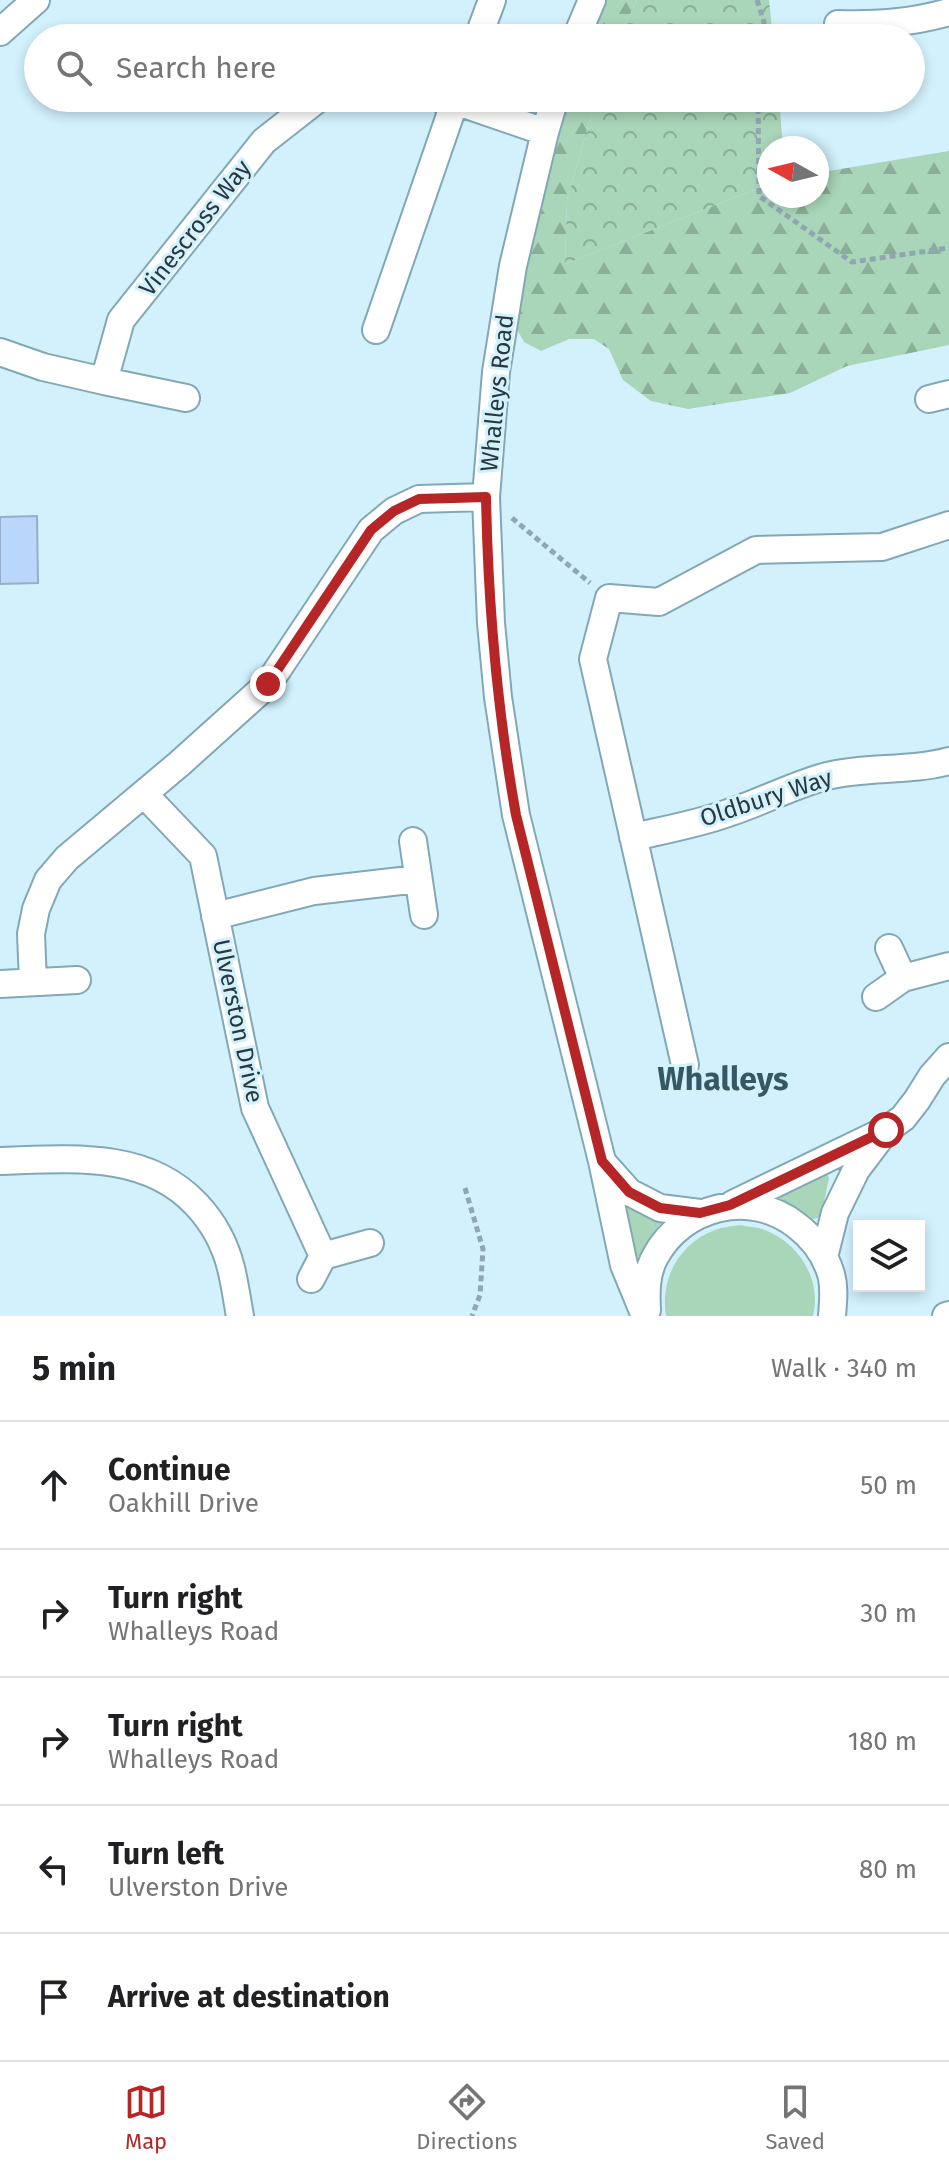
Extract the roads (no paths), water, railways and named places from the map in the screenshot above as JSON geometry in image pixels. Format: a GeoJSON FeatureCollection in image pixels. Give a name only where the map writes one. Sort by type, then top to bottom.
{"type":"FeatureCollection","features":[{"type":"Feature","properties":{"kind":"street"},"geometry":{"type":"LineString","coordinates":[[0,32],[36,0]]}},
{"type":"Feature","properties":{"kind":"street"},"geometry":{"type":"LineString","coordinates":[[483,24],[492,0]]}},
{"type":"Feature","properties":{"kind":"street"},"geometry":{"type":"LineString","coordinates":[[582,24],[592,0]]}},
{"type":"Feature","properties":{"kind":"street"},"geometry":{"type":"LineString","coordinates":[[895,24],[949,12]]}},
{"type":"Feature","properties":{"kind":"street"},"geometry":{"type":"LineString","coordinates":[[836,23],[862,24]]}},
{"type":"Feature","properties":{"kind":"street","name":"Vinescross Way"},"geometry":{"type":"LineString","coordinates":[[104,381],[121,320],[264,141],[301,112]]}},
{"type":"Feature","properties":{"kind":"street"},"geometry":{"type":"LineString","coordinates":[[376,330],[445,112]]}},
{"type":"Feature","properties":{"kind":"street"},"geometry":{"type":"LineString","coordinates":[[487,112],[545,132]]}},
{"type":"Feature","properties":{"kind":"street","name":"Whalleys Road"},"geometry":{"type":"LineString","coordinates":[[551,112],[513,266],[491,426],[486,497],[491,623],[498,697],[516,815],[602,1161],[624,1265],[646,1316]]}},
{"type":"Feature","properties":{"kind":"street"},"geometry":{"type":"LineString","coordinates":[[0,352],[43,367],[186,398]]}},
{"type":"Feature","properties":{"kind":"street"},"geometry":{"type":"LineString","coordinates":[[33,982],[31,934],[36,909],[48,880],[67,858],[268,684],[371,530],[394,511],[419,499],[486,497]]}},
{"type":"Feature","properties":{"kind":"street"},"geometry":{"type":"LineString","coordinates":[[685,1065],[593,659],[609,598],[659,602],[756,550],[882,547],[949,525]]}},
{"type":"Feature","properties":{"kind":"street","name":"Oldbury Way"},"geometry":{"type":"LineString","coordinates":[[633,837],[727,814],[828,776],[949,761]]}},
{"type":"Feature","properties":{"kind":"street","name":"Ulverston Drive"},"geometry":{"type":"LineString","coordinates":[[144,794],[203,856],[255,1108],[317,1268],[370,1243]]}},
{"type":"Feature","properties":{"kind":"street"},"geometry":{"type":"LineString","coordinates":[[413,841],[424,915]]}},
{"type":"Feature","properties":{"kind":"street","name":"Ulverston Drive"},"geometry":{"type":"LineString","coordinates":[[215,916],[314,891],[418,879]]}},
{"type":"Feature","properties":{"kind":"street"},"geometry":{"type":"LineString","coordinates":[[889,948],[903,978]]}},
{"type":"Feature","properties":{"kind":"street"},"geometry":{"type":"LineString","coordinates":[[876,997],[903,978],[949,966]]}},
{"type":"Feature","properties":{"kind":"street"},"geometry":{"type":"LineString","coordinates":[[0,984],[77,980]]}},
{"type":"Feature","properties":{"kind":"street"},"geometry":{"type":"LineString","coordinates":[[646,1316],[645,1288],[654,1258],[673,1232],[700,1213],[730,1205],[886,1130],[903,1118],[949,1057]]}},
{"type":"Feature","properties":{"kind":"street"},"geometry":{"type":"LineString","coordinates":[[824,1257],[835,1213],[856,1170],[886,1130]]}},
{"type":"Feature","properties":{"kind":"street"},"geometry":{"type":"LineString","coordinates":[[0,1161],[102,1161],[148,1171],[170,1182],[207,1216],[221,1240],[231,1267],[240,1316]]}},
{"type":"Feature","properties":{"kind":"street","name":"Whalleys Road"},"geometry":{"type":"LineString","coordinates":[[602,1161],[629,1192],[660,1208],[700,1213]]}},
{"type":"Feature","properties":{"kind":"street"},"geometry":{"type":"LineString","coordinates":[[730,1205],[758,1206],[785,1216],[808,1234],[824,1257],[831,1273],[833,1303],[844,1316]]}},
{"type":"Feature","properties":{"kind":"district","name":"Whalleys"},"geometry":{"type":"Point","coordinates":[723,1079]}}]}
